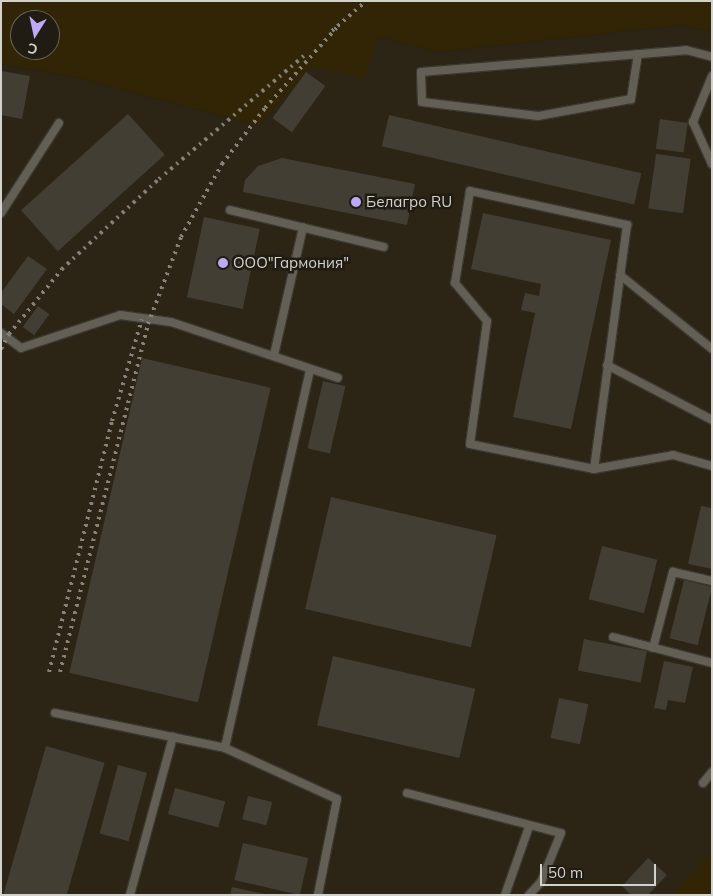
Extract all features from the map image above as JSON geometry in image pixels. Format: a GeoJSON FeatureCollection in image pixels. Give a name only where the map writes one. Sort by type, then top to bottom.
{"type":"FeatureCollection","features":[{"type":"Feature","properties":{"kind":"lane"},"geometry":{"type":"LineString","coordinates":[[638,54],[631,99],[538,116],[422,102],[421,72],[686,50],[712,58]]}},
{"type":"Feature","properties":{"kind":"lane"},"geometry":{"type":"LineString","coordinates":[[712,76],[693,122],[712,164]]}},
{"type":"Feature","properties":{"kind":"lane"},"geometry":{"type":"LineString","coordinates":[[1,213],[59,122]]}},
{"type":"Feature","properties":{"kind":"lane"},"geometry":{"type":"LineString","coordinates":[[594,469],[627,225],[470,191],[455,283],[487,321],[470,444],[594,469],[673,455],[712,466]]}},
{"type":"Feature","properties":{"kind":"lane"},"geometry":{"type":"LineString","coordinates":[[230,210],[384,247]]}},
{"type":"Feature","properties":{"kind":"lane"},"geometry":{"type":"LineString","coordinates":[[274,355],[303,228]]}},
{"type":"Feature","properties":{"kind":"lane"},"geometry":{"type":"LineString","coordinates":[[620,275],[712,349]]}},
{"type":"Feature","properties":{"kind":"lane"},"geometry":{"type":"LineString","coordinates":[[1,333],[21,348],[120,315],[171,322],[338,378]]}},
{"type":"Feature","properties":{"kind":"lane"},"geometry":{"type":"LineString","coordinates":[[608,365],[712,420]]}},
{"type":"Feature","properties":{"kind":"lane"},"geometry":{"type":"LineString","coordinates":[[226,748],[310,370]]}},
{"type":"Feature","properties":{"kind":"lane"},"geometry":{"type":"LineString","coordinates":[[653,648],[673,572],[712,580]]}},
{"type":"Feature","properties":{"kind":"lane"},"geometry":{"type":"LineString","coordinates":[[613,637],[712,664]]}},
{"type":"Feature","properties":{"kind":"lane"},"geometry":{"type":"LineString","coordinates":[[56,713],[226,748],[337,799],[318,895]]}},
{"type":"Feature","properties":{"kind":"lane"},"geometry":{"type":"LineString","coordinates":[[130,895],[173,737]]}},
{"type":"Feature","properties":{"kind":"lane"},"geometry":{"type":"LineString","coordinates":[[703,783],[712,772]]}},
{"type":"Feature","properties":{"kind":"lane"},"geometry":{"type":"LineString","coordinates":[[407,793],[529,827],[561,833],[541,882],[529,895]]}},
{"type":"Feature","properties":{"kind":"lane"},"geometry":{"type":"LineString","coordinates":[[504,895],[529,827]]}},
{"type":"Feature","properties":{"kind":"shaded area"},"geometry":{"type":"Polygon","coordinates":[[[1,1],[712,1],[712,32],[682,25],[438,52],[378,37],[365,79],[311,66],[259,126],[79,78],[1,64],[1,1]]]}},
{"type":"Feature","properties":{"kind":"shaded area"},"geometry":{"type":"Polygon","coordinates":[[[682,25],[712,32],[712,850],[672,895],[1,895],[1,64],[79,78],[259,126],[311,65],[378,37],[438,52],[682,25]]]}},
{"type":"Feature","properties":{"kind":"shaded area"},"geometry":{"type":"Polygon","coordinates":[[[712,850],[712,895],[672,895],[712,850]]]}},
{"type":"Feature","properties":{"kind":"building"},"geometry":{"type":"Polygon","coordinates":[[[1,71],[30,76],[22,119],[1,115],[1,71]]]}},
{"type":"Feature","properties":{"kind":"building"},"geometry":{"type":"Polygon","coordinates":[[[306,72],[325,86],[292,132],[272,118],[306,72]]]}},
{"type":"Feature","properties":{"kind":"building"},"geometry":{"type":"Polygon","coordinates":[[[128,114],[165,155],[58,251],[21,210],[128,114]]]}},
{"type":"Feature","properties":{"kind":"building"},"geometry":{"type":"Polygon","coordinates":[[[389,115],[641,173],[634,204],[382,146],[389,115]]]}},
{"type":"Feature","properties":{"kind":"building"},"geometry":{"type":"Polygon","coordinates":[[[660,119],[688,123],[684,153],[656,149],[660,119]]]}},
{"type":"Feature","properties":{"kind":"building"},"geometry":{"type":"Polygon","coordinates":[[[656,154],[691,159],[683,213],[648,208],[656,154]]]}},
{"type":"Feature","properties":{"kind":"building"},"geometry":{"type":"Polygon","coordinates":[[[282,158],[415,184],[407,225],[243,192],[245,180],[258,166],[282,158]]]}},
{"type":"Feature","properties":{"kind":"building"},"geometry":{"type":"Polygon","coordinates":[[[483,213],[611,240],[571,429],[513,417],[535,313],[521,310],[525,293],[539,296],[541,284],[471,269],[483,213]]]}},
{"type":"Feature","properties":{"kind":"building","name":"ООО\"Гармония\""},"geometry":{"type":"Polygon","coordinates":[[[204,217],[260,229],[243,309],[187,297],[204,217]]]}},
{"type":"Feature","properties":{"kind":"building"},"geometry":{"type":"Polygon","coordinates":[[[28,256],[47,269],[14,314],[1,304],[1,293],[28,256]]]}},
{"type":"Feature","properties":{"kind":"building"},"geometry":{"type":"Polygon","coordinates":[[[38,306],[49,314],[34,335],[23,327],[38,306]]]}},
{"type":"Feature","properties":{"kind":"building"},"geometry":{"type":"Polygon","coordinates":[[[142,358],[271,388],[198,702],[69,673],[142,358]]]}},
{"type":"Feature","properties":{"kind":"building"},"geometry":{"type":"Polygon","coordinates":[[[323,381],[345,386],[330,453],[307,448],[323,381]]]}},
{"type":"Feature","properties":{"kind":"building"},"geometry":{"type":"Polygon","coordinates":[[[331,497],[497,535],[471,647],[305,609],[331,497]]]}},
{"type":"Feature","properties":{"kind":"building"},"geometry":{"type":"Polygon","coordinates":[[[701,506],[712,508],[712,569],[688,564],[701,506]]]}},
{"type":"Feature","properties":{"kind":"building"},"geometry":{"type":"Polygon","coordinates":[[[602,546],[657,560],[644,613],[589,599],[602,546]]]}},
{"type":"Feature","properties":{"kind":"building"},"geometry":{"type":"Polygon","coordinates":[[[684,580],[712,587],[698,645],[669,638],[684,580]]]}},
{"type":"Feature","properties":{"kind":"building"},"geometry":{"type":"Polygon","coordinates":[[[584,639],[647,651],[641,683],[578,670],[584,639]]]}},
{"type":"Feature","properties":{"kind":"building"},"geometry":{"type":"Polygon","coordinates":[[[333,656],[475,689],[459,758],[317,725],[333,656]]]}},
{"type":"Feature","properties":{"kind":"building"},"geometry":{"type":"Polygon","coordinates":[[[664,661],[693,667],[685,703],[668,700],[666,710],[654,708],[664,661]]]}},
{"type":"Feature","properties":{"kind":"building"},"geometry":{"type":"Polygon","coordinates":[[[559,698],[588,704],[580,744],[550,738],[559,698]]]}},
{"type":"Feature","properties":{"kind":"building"},"geometry":{"type":"Polygon","coordinates":[[[46,746],[105,763],[67,895],[3,895],[46,746]]]}},
{"type":"Feature","properties":{"kind":"building"},"geometry":{"type":"Polygon","coordinates":[[[118,765],[147,773],[129,841],[100,834],[118,765]]]}},
{"type":"Feature","properties":{"kind":"building"},"geometry":{"type":"Polygon","coordinates":[[[175,788],[225,801],[218,828],[168,814],[175,788]]]}},
{"type":"Feature","properties":{"kind":"building"},"geometry":{"type":"Polygon","coordinates":[[[248,796],[272,802],[266,825],[242,819],[248,796]]]}},
{"type":"Feature","properties":{"kind":"building"},"geometry":{"type":"Polygon","coordinates":[[[243,843],[308,858],[300,895],[234,880],[243,843]]]}},
{"type":"Feature","properties":{"kind":"building"},"geometry":{"type":"Polygon","coordinates":[[[648,858],[667,875],[648,895],[631,895],[622,886],[648,858]]]}},
{"type":"Feature","properties":{"kind":"building"},"geometry":{"type":"Polygon","coordinates":[[[232,887],[264,894],[230,895],[232,887]]]}},
{"type":"Feature","properties":{"kind":"railway"},"geometry":{"type":"LineString","coordinates":[[332,31],[366,1]]}},
{"type":"Feature","properties":{"kind":"railway"},"geometry":{"type":"LineString","coordinates":[[60,672],[148,324],[181,237],[222,164],[265,108],[338,26]]}},
{"type":"Feature","properties":{"kind":"railway"},"geometry":{"type":"LineString","coordinates":[[1,349],[9,334],[62,269],[159,179],[306,54]]}},
{"type":"Feature","properties":{"kind":"railway"},"geometry":{"type":"LineString","coordinates":[[49,672],[112,421],[142,319]]}},
{"type":"Feature","properties":{"kind":"place","name":"Белагро RU"},"geometry":{"type":"Point","coordinates":[356,202]}},
{"type":"Feature","properties":{"kind":"place","name":"ООО\"Гармония\""},"geometry":{"type":"Point","coordinates":[223,263]}}]}
